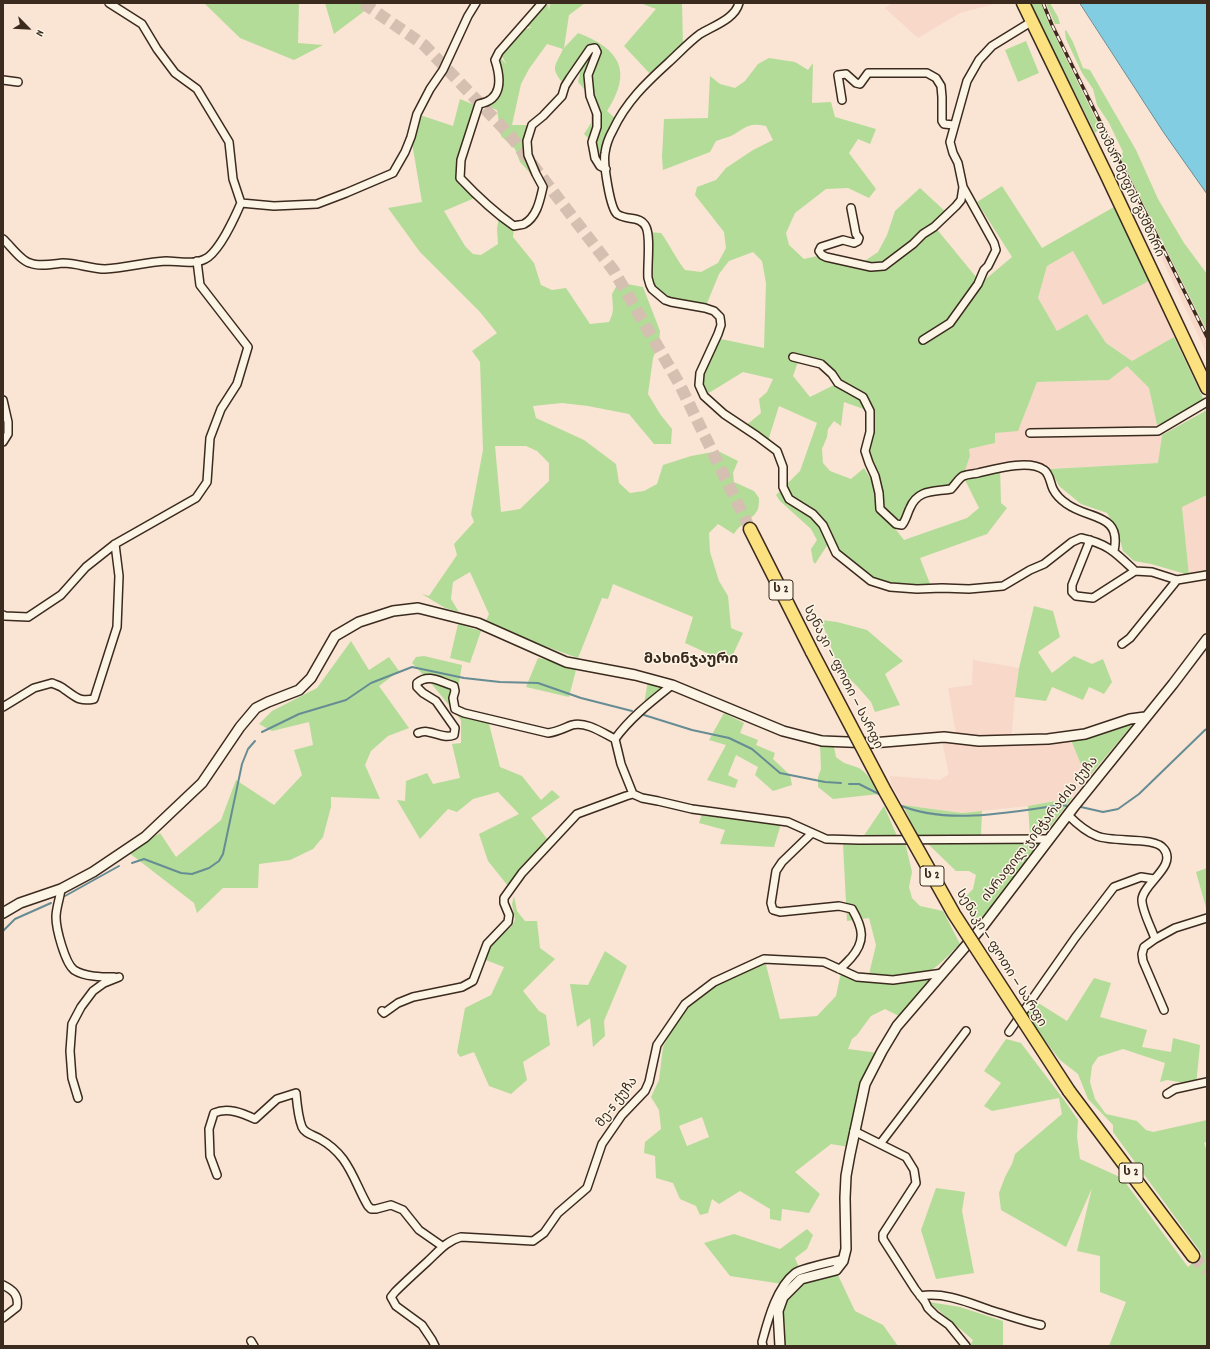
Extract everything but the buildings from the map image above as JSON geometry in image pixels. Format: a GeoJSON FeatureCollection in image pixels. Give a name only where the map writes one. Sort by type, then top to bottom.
{"type":"FeatureCollection","features":[{"type":"Feature","properties":{"kind":"main road","name":"თამარ მეფის გამზირი"},"geometry":{"type":"LineString","coordinates":[[1023,3],[1207,388]]}},
{"type":"Feature","properties":{"kind":"main road","name":"სენაკი — ფოთი — სარფი"},"geometry":{"type":"LineString","coordinates":[[750,529],[812,652],[885,791],[954,914],[1068,1091],[1193,1256]]}},
{"type":"Feature","properties":{"kind":"street"},"geometry":{"type":"LineString","coordinates":[[3,238],[26,262],[31,264],[65,263],[107,269],[146,262],[197,262],[214,253],[241,203],[233,179],[229,142],[197,89],[175,73],[142,24],[109,3]]}},
{"type":"Feature","properties":{"kind":"street"},"geometry":{"type":"LineString","coordinates":[[241,203],[274,206],[318,204],[393,174],[405,152],[411,137],[417,114],[430,89],[443,70],[468,16],[476,3]]}},
{"type":"Feature","properties":{"kind":"street"},"geometry":{"type":"LineString","coordinates":[[542,3],[499,52],[495,60],[499,72],[500,82],[496,95],[487,103],[479,104],[461,160],[460,178],[499,216],[514,226],[524,224],[535,213],[543,186],[528,155],[527,140],[532,125],[562,96],[565,86],[579,65],[590,49],[595,48],[597,52],[588,75],[590,96],[597,114],[597,127],[592,142],[595,158],[600,166],[606,169]]}},
{"type":"Feature","properties":{"kind":"street"},"geometry":{"type":"LineString","coordinates":[[739,3],[737,10],[731,16],[699,35],[631,99],[606,144],[604,154],[612,205],[616,213],[625,218],[639,219],[646,226],[648,232],[648,278],[652,289],[665,300],[705,308],[714,311],[720,317],[721,325],[718,334],[700,373],[699,385],[704,396],[724,414],[757,436],[777,452],[783,467],[783,486],[789,499],[813,514],[823,525],[836,553],[871,581],[890,587],[917,589],[1003,586],[1030,570],[1044,564],[1072,542],[1081,538],[1090,540],[1114,551],[1135,571]]}},
{"type":"Feature","properties":{"kind":"street"},"geometry":{"type":"LineString","coordinates":[[923,340],[950,323],[978,284],[984,270],[988,266],[996,250],[994,243],[963,187],[958,163],[953,154],[950,142],[967,80],[979,60],[994,44],[1031,22]]}},
{"type":"Feature","properties":{"kind":"street"},"geometry":{"type":"LineString","coordinates":[[842,100],[838,75],[846,74],[856,83],[860,84],[868,73],[928,73],[936,78],[940,86],[942,97],[942,121],[944,124],[954,126]]}},
{"type":"Feature","properties":{"kind":"street"},"geometry":{"type":"LineString","coordinates":[[3,80],[18,82]]}},
{"type":"Feature","properties":{"kind":"street"},"geometry":{"type":"LineString","coordinates":[[851,208],[856,234],[859,238],[858,241],[854,243],[843,240],[821,247],[819,251],[826,257],[871,266],[884,266],[913,244],[922,234],[934,227],[956,206],[961,200],[963,187]]}},
{"type":"Feature","properties":{"kind":"street"},"geometry":{"type":"LineString","coordinates":[[3,615],[28,617],[61,595],[86,567],[115,544],[196,498],[207,482],[210,438],[221,409],[237,384],[248,347],[200,284],[197,262]]}},
{"type":"Feature","properties":{"kind":"street"},"geometry":{"type":"LineString","coordinates":[[793,357],[821,364],[832,374],[838,383],[863,397],[870,411],[870,432],[865,451],[875,476],[879,493],[880,509],[896,524],[902,526],[906,521],[910,507],[924,492],[951,489],[963,476],[1000,468],[1024,465],[1044,469],[1048,473],[1053,489],[1060,499],[1074,510],[1103,520],[1112,527],[1116,535],[1114,551]]}},
{"type":"Feature","properties":{"kind":"street"},"geometry":{"type":"LineString","coordinates":[[3,400],[8,422],[8,434],[3,442]]}},
{"type":"Feature","properties":{"kind":"street"},"geometry":{"type":"LineString","coordinates":[[1030,433],[1158,432],[1207,402]]}},
{"type":"Feature","properties":{"kind":"street"},"geometry":{"type":"LineString","coordinates":[[1090,540],[1072,585],[1072,592],[1076,596],[1093,598],[1135,571],[1152,572],[1177,580],[1207,575]]}},
{"type":"Feature","properties":{"kind":"street"},"geometry":{"type":"LineString","coordinates":[[3,707],[34,688],[52,683],[63,688],[73,696],[85,701],[94,699],[117,627],[119,576],[115,544]]}},
{"type":"Feature","properties":{"kind":"street"},"geometry":{"type":"LineString","coordinates":[[1122,644],[1130,638],[1177,580]]}},
{"type":"Feature","properties":{"kind":"street"},"geometry":{"type":"LineString","coordinates":[[3,913],[20,903],[61,889],[93,872],[145,837],[202,783],[240,727],[256,708],[299,690],[311,678],[335,636],[359,622],[393,611],[418,608],[478,623],[566,662],[635,675],[672,685],[783,731],[822,741],[872,742],[944,737],[979,741],[1048,739],[1085,734],[1130,719],[1145,717]]}},
{"type":"Feature","properties":{"kind":"street","name":"ისრაფილ ჯინჭარაძის ქუჩა"},"geometry":{"type":"LineString","coordinates":[[843,1261],[846,1249],[846,1176],[854,1131],[865,1084],[882,1051],[898,1026],[983,926],[1068,815],[1145,717],[1173,684],[1207,639]]}},
{"type":"Feature","properties":{"kind":"street"},"geometry":{"type":"LineString","coordinates":[[418,733],[427,731],[446,737],[454,735],[454,728],[436,701],[423,693],[417,687],[417,683],[423,678],[433,678],[454,686],[455,691],[453,698],[455,709],[464,713],[548,733],[560,731],[574,725],[588,726],[615,739]]}},
{"type":"Feature","properties":{"kind":"street"},"geometry":{"type":"LineString","coordinates":[[615,739],[637,715],[672,685]]}},
{"type":"Feature","properties":{"kind":"street"},"geometry":{"type":"LineString","coordinates":[[615,739],[621,764],[634,794],[642,798],[692,809],[788,822],[826,839],[1050,839]]}},
{"type":"Feature","properties":{"kind":"street"},"geometry":{"type":"LineString","coordinates":[[382,1011],[384,1013],[398,1003],[413,997],[462,987],[473,981],[487,944],[508,922],[509,915],[504,903],[504,898],[522,873],[577,814],[634,794]]}},
{"type":"Feature","properties":{"kind":"street"},"geometry":{"type":"LineString","coordinates":[[1068,815],[1075,823],[1097,836],[1113,840],[1152,842],[1160,844],[1166,850],[1167,857],[1165,865],[1144,892],[1142,899],[1143,906],[1155,939]]}},
{"type":"Feature","properties":{"kind":"street"},"geometry":{"type":"LineString","coordinates":[[812,833],[782,862],[776,871],[771,903],[773,910],[780,912],[839,906],[852,909],[856,916],[862,935],[860,946],[844,967],[839,969]]}},
{"type":"Feature","properties":{"kind":"street"},"geometry":{"type":"LineString","coordinates":[[1009,1032],[1074,938],[1114,887],[1141,877],[1154,879]]}},
{"type":"Feature","properties":{"kind":"street"},"geometry":{"type":"LineString","coordinates":[[61,889],[56,917],[59,935],[66,958],[74,970],[92,976],[119,977],[104,983],[94,991],[81,1007],[72,1024],[70,1051],[72,1078],[78,1098]]}},
{"type":"Feature","properties":{"kind":"street"},"geometry":{"type":"LineString","coordinates":[[1164,1010],[1143,962],[1142,954],[1144,948],[1155,939],[1175,928],[1207,918]]}},
{"type":"Feature","properties":{"kind":"street","name":"მე-5 ქუჩა"},"geometry":{"type":"LineString","coordinates":[[435,1346],[422,1324],[396,1306],[392,1298],[395,1292],[442,1246],[453,1239],[461,1237],[533,1240],[544,1233],[558,1213],[587,1188],[602,1144],[622,1116],[645,1091],[649,1082],[657,1045],[685,1004],[714,982],[764,959],[824,962],[857,977],[892,980],[943,973]]}},
{"type":"Feature","properties":{"kind":"street"},"geometry":{"type":"LineString","coordinates":[[880,1144],[966,1031]]}},
{"type":"Feature","properties":{"kind":"street"},"geometry":{"type":"LineString","coordinates":[[1167,1094],[1175,1089],[1207,1082]]}},
{"type":"Feature","properties":{"kind":"street"},"geometry":{"type":"LineString","coordinates":[[217,1175],[210,1156],[209,1129],[214,1113],[221,1110],[230,1110],[256,1119],[277,1099],[296,1093],[297,1106],[302,1128],[334,1148],[345,1162],[368,1206],[371,1209],[376,1209],[391,1205],[403,1210],[420,1230],[442,1246]]}},
{"type":"Feature","properties":{"kind":"street"},"geometry":{"type":"LineString","coordinates":[[854,1131],[906,1157],[914,1170],[916,1183],[883,1234],[883,1239],[928,1308],[949,1325],[966,1346]]}},
{"type":"Feature","properties":{"kind":"street"},"geometry":{"type":"LineString","coordinates":[[763,1346],[762,1342],[770,1312],[782,1288],[796,1272],[840,1260],[843,1261]]}},
{"type":"Feature","properties":{"kind":"street"},"geometry":{"type":"LineString","coordinates":[[780,1346],[778,1311],[783,1297],[801,1279],[836,1270],[843,1261]]}},
{"type":"Feature","properties":{"kind":"street"},"geometry":{"type":"LineString","coordinates":[[3,1285],[11,1289],[17,1296],[18,1301],[17,1307],[3,1318]]}},
{"type":"Feature","properties":{"kind":"street"},"geometry":{"type":"LineString","coordinates":[[920,1296],[929,1294],[949,1296],[1026,1322],[1041,1325]]}},
{"type":"Feature","properties":{"kind":"shaded area"},"geometry":{"type":"Polygon","coordinates":[[[892,3],[998,3],[960,13],[918,38],[885,8],[892,3]]]}},
{"type":"Feature","properties":{"kind":"shaded area"},"geometry":{"type":"Polygon","coordinates":[[[1041,3],[1046,3],[1207,331],[1207,354],[1050,26],[1041,3]]]}},
{"type":"Feature","properties":{"kind":"shaded area"},"geometry":{"type":"Polygon","coordinates":[[[1073,251],[1103,305],[1149,281],[1174,337],[1132,361],[1106,343],[1087,314],[1057,331],[1038,298],[1047,266],[1073,251]]]}},
{"type":"Feature","properties":{"kind":"shaded area"},"geometry":{"type":"Polygon","coordinates":[[[1127,365],[1149,388],[1157,425],[1162,435],[1158,463],[1044,469],[1034,466],[963,476],[970,456],[969,449],[995,443],[995,433],[1018,430],[1037,382],[1109,380],[1127,365]]]}},
{"type":"Feature","properties":{"kind":"shaded area"},"geometry":{"type":"Polygon","coordinates":[[[1207,495],[1207,572],[1189,575],[1182,507],[1207,495]]]}},
{"type":"Feature","properties":{"kind":"shaded area"},"geometry":{"type":"Polygon","coordinates":[[[973,660],[1019,668],[1011,740],[957,739],[948,688],[972,685],[973,660]]]}},
{"type":"Feature","properties":{"kind":"shaded area"},"geometry":{"type":"Polygon","coordinates":[[[1071,740],[1087,779],[1072,798],[1028,806],[962,813],[903,805],[891,784],[890,776],[940,780],[949,774],[942,741],[1048,744],[1071,740]]]}},
{"type":"Feature","properties":{"kind":"green space"},"geometry":{"type":"Polygon","coordinates":[[[204,3],[299,3],[298,43],[323,45],[294,60],[240,38],[204,3]]]}},
{"type":"Feature","properties":{"kind":"green space"},"geometry":{"type":"Polygon","coordinates":[[[325,3],[375,3],[334,34],[325,3]]]}},
{"type":"Feature","properties":{"kind":"green space"},"geometry":{"type":"Polygon","coordinates":[[[544,3],[548,3],[549,11],[550,3],[585,3],[569,15],[564,48],[578,33],[592,39],[604,46],[612,54],[618,63],[620,73],[619,84],[615,97],[607,111],[617,120],[604,154],[595,158],[592,142],[584,134],[591,123],[591,112],[597,113],[590,96],[578,82],[583,60],[565,86],[555,71],[556,64],[563,49],[547,44],[529,69],[521,84],[512,125],[532,125],[528,155],[543,187],[540,201],[537,181],[520,162],[515,149],[501,136],[497,110],[485,105],[496,96],[496,60],[499,56],[507,65],[500,53],[520,31],[532,27],[524,27],[544,3]]]}},
{"type":"Feature","properties":{"kind":"green space"},"geometry":{"type":"Polygon","coordinates":[[[640,3],[682,3],[683,46],[653,77],[624,46],[656,9],[640,3]]]}},
{"type":"Feature","properties":{"kind":"green space"},"geometry":{"type":"Polygon","coordinates":[[[1030,3],[1041,3],[1050,26],[1100,128],[1095,133],[1030,3]]]}},
{"type":"Feature","properties":{"kind":"green space"},"geometry":{"type":"Polygon","coordinates":[[[1046,3],[1050,3],[1058,17],[1060,24],[1055,24],[1046,3]]]}},
{"type":"Feature","properties":{"kind":"green space"},"geometry":{"type":"Polygon","coordinates":[[[1066,30],[1073,42],[1083,68],[1090,70],[1136,150],[1158,199],[1184,243],[1207,274],[1207,331],[1120,157],[1123,152],[1109,123],[1097,105],[1093,89],[1082,73],[1066,39],[1066,30]]]}},
{"type":"Feature","properties":{"kind":"green space"},"geometry":{"type":"Polygon","coordinates":[[[1026,41],[1039,73],[1018,82],[1005,50],[1026,41]]]}},
{"type":"Feature","properties":{"kind":"green space"},"geometry":{"type":"Polygon","coordinates":[[[769,58],[795,62],[808,70],[813,63],[812,103],[831,102],[835,117],[876,129],[870,144],[858,139],[849,153],[876,189],[869,198],[848,188],[826,189],[795,213],[786,233],[789,245],[804,259],[822,255],[826,257],[826,262],[828,263],[841,259],[863,262],[878,252],[887,235],[895,211],[920,188],[948,214],[935,227],[981,283],[1012,257],[977,202],[1002,186],[1042,248],[1114,207],[1149,281],[1103,305],[1073,251],[1047,266],[1038,298],[1057,331],[1087,314],[1106,343],[1132,361],[1174,337],[1204,400],[1162,424],[1157,425],[1149,388],[1127,366],[1109,380],[1037,382],[1018,431],[995,433],[995,443],[969,449],[970,456],[963,476],[1000,468],[1001,503],[1007,508],[987,534],[920,558],[932,589],[882,585],[836,553],[830,541],[815,564],[811,549],[817,540],[811,529],[780,501],[776,495],[800,471],[817,423],[779,406],[767,444],[744,427],[761,413],[759,399],[767,392],[773,379],[743,372],[704,396],[699,385],[716,338],[764,348],[766,283],[762,261],[753,252],[729,261],[719,274],[705,308],[671,302],[652,289],[648,232],[661,233],[685,270],[701,272],[718,263],[726,248],[724,232],[695,195],[697,187],[716,180],[726,168],[753,150],[773,140],[766,126],[751,125],[731,136],[716,141],[710,152],[663,170],[662,157],[664,119],[708,118],[710,76],[720,84],[735,88],[745,81],[758,64],[769,58]],[[799,359],[793,376],[810,397],[838,383],[821,364],[799,359]],[[844,402],[841,426],[834,421],[828,429],[827,437],[822,449],[823,463],[830,471],[851,479],[864,468],[878,491],[865,451],[869,411],[844,402]],[[963,476],[951,489],[916,499],[906,521],[893,526],[904,540],[967,518],[979,508],[963,476]]]}},
{"type":"Feature","properties":{"kind":"green space"},"geometry":{"type":"Polygon","coordinates":[[[460,99],[477,106],[460,178],[477,197],[444,211],[465,246],[473,254],[481,255],[498,244],[497,229],[499,216],[514,226],[513,237],[534,263],[541,285],[552,290],[566,288],[590,324],[609,322],[613,309],[612,294],[617,285],[627,284],[643,287],[660,331],[659,343],[653,358],[648,394],[660,414],[672,429],[671,444],[654,444],[629,414],[588,406],[562,403],[533,406],[536,418],[584,440],[616,464],[619,483],[630,493],[644,491],[657,484],[663,465],[691,456],[718,451],[738,461],[733,473],[734,482],[754,491],[759,498],[759,507],[755,514],[739,527],[734,534],[718,524],[709,533],[710,552],[719,581],[728,596],[731,628],[743,633],[729,663],[685,643],[693,617],[613,584],[608,599],[602,598],[578,658],[510,634],[485,623],[489,614],[470,572],[453,582],[451,599],[459,612],[445,608],[422,594],[429,596],[457,555],[454,544],[474,522],[471,514],[483,450],[480,362],[472,351],[497,333],[480,312],[420,252],[388,208],[422,202],[411,137],[417,114],[453,126],[460,99]],[[495,446],[501,512],[520,509],[549,481],[549,463],[537,451],[526,446],[495,446]]]}},
{"type":"Feature","properties":{"kind":"green space"},"geometry":{"type":"Polygon","coordinates":[[[1207,410],[1207,495],[1182,507],[1189,575],[1151,564],[1134,561],[1123,551],[1117,529],[1107,513],[1081,504],[1059,486],[1050,469],[1158,463],[1162,435],[1207,410]]]}},
{"type":"Feature","properties":{"kind":"green space"},"geometry":{"type":"Polygon","coordinates":[[[1034,606],[1053,611],[1060,637],[1038,652],[1052,673],[1074,656],[1092,664],[1103,659],[1112,682],[1104,694],[1089,687],[1083,700],[1052,687],[1046,701],[1015,697],[1019,668],[1034,606]]]}},
{"type":"Feature","properties":{"kind":"green space"},"geometry":{"type":"Polygon","coordinates":[[[821,620],[837,622],[867,630],[903,661],[885,674],[900,705],[875,712],[871,702],[839,669],[821,620]]]}},
{"type":"Feature","properties":{"kind":"green space"},"geometry":{"type":"Polygon","coordinates":[[[458,624],[481,631],[470,663],[450,658],[458,624]]]}},
{"type":"Feature","properties":{"kind":"green space"},"geometry":{"type":"Polygon","coordinates":[[[351,641],[369,670],[389,657],[399,671],[379,686],[409,728],[388,736],[371,751],[365,765],[380,799],[331,797],[331,807],[323,837],[313,849],[290,860],[259,864],[258,888],[223,888],[197,913],[194,903],[128,852],[160,833],[176,857],[221,820],[236,780],[274,805],[302,775],[294,750],[313,745],[309,722],[272,731],[259,724],[272,711],[317,688],[351,641]]]}},
{"type":"Feature","properties":{"kind":"green space"},"geometry":{"type":"Polygon","coordinates":[[[424,656],[462,665],[455,706],[488,720],[500,767],[522,776],[541,800],[552,790],[560,797],[531,818],[548,840],[508,886],[488,861],[479,834],[519,814],[498,792],[473,799],[457,812],[448,809],[420,839],[397,800],[405,801],[406,781],[427,773],[433,784],[460,778],[452,744],[461,743],[461,720],[430,682],[412,663],[416,657],[424,656]]]}},
{"type":"Feature","properties":{"kind":"green space"},"geometry":{"type":"Polygon","coordinates":[[[538,658],[577,666],[569,697],[526,687],[538,658]]]}},
{"type":"Feature","properties":{"kind":"green space"},"geometry":{"type":"Polygon","coordinates":[[[648,681],[664,687],[644,704],[648,681]]]}},
{"type":"Feature","properties":{"kind":"green space"},"geometry":{"type":"Polygon","coordinates":[[[724,713],[744,723],[740,733],[758,740],[756,745],[775,753],[773,759],[790,775],[792,785],[773,791],[755,775],[758,767],[736,755],[728,775],[738,780],[735,788],[707,780],[726,745],[709,740],[724,713]]]}},
{"type":"Feature","properties":{"kind":"green space"},"geometry":{"type":"Polygon","coordinates":[[[1134,723],[1087,779],[1071,740],[1134,723]]]}},
{"type":"Feature","properties":{"kind":"green space"},"geometry":{"type":"Polygon","coordinates":[[[820,745],[834,747],[836,757],[839,760],[862,770],[879,794],[833,799],[818,787],[818,777],[821,769],[820,745]]]}},
{"type":"Feature","properties":{"kind":"green space"},"geometry":{"type":"Polygon","coordinates":[[[1072,798],[1047,831],[1030,835],[1028,806],[1072,798]]]}},
{"type":"Feature","properties":{"kind":"green space"},"geometry":{"type":"Polygon","coordinates":[[[903,805],[962,813],[982,811],[981,835],[918,837],[903,805]]]}},
{"type":"Feature","properties":{"kind":"green space"},"geometry":{"type":"Polygon","coordinates":[[[884,806],[897,836],[863,837],[884,806]]]}},
{"type":"Feature","properties":{"kind":"green space"},"geometry":{"type":"Polygon","coordinates":[[[702,814],[781,824],[774,847],[720,844],[725,830],[699,823],[702,814]]]}},
{"type":"Feature","properties":{"kind":"green space"},"geometry":{"type":"Polygon","coordinates":[[[905,842],[912,872],[909,887],[912,898],[920,906],[943,911],[960,944],[933,969],[927,972],[911,975],[869,974],[876,945],[869,918],[847,921],[843,844],[905,842]]]}},
{"type":"Feature","properties":{"kind":"green space"},"geometry":{"type":"Polygon","coordinates":[[[926,842],[1043,842],[976,927],[964,898],[973,889],[976,875],[969,871],[956,871],[926,842]]]}},
{"type":"Feature","properties":{"kind":"green space"},"geometry":{"type":"Polygon","coordinates":[[[1207,868],[1207,911],[1196,872],[1207,868]]]}},
{"type":"Feature","properties":{"kind":"green space"},"geometry":{"type":"Polygon","coordinates":[[[514,896],[517,911],[525,921],[537,921],[540,948],[555,959],[523,991],[539,1011],[546,1015],[550,1045],[523,1062],[527,1080],[511,1094],[489,1086],[474,1052],[460,1057],[457,1052],[465,1008],[491,995],[504,967],[483,959],[489,945],[511,927],[515,920],[512,904],[514,896]]]}},
{"type":"Feature","properties":{"kind":"green space"},"geometry":{"type":"Polygon","coordinates":[[[605,951],[627,966],[604,1021],[605,1036],[593,1047],[590,1018],[577,1027],[570,984],[588,985],[605,951]]]}},
{"type":"Feature","properties":{"kind":"green space"},"geometry":{"type":"Polygon","coordinates":[[[765,961],[780,1019],[817,1016],[836,996],[841,972],[859,981],[893,983],[936,977],[901,1017],[885,1009],[871,1016],[857,1035],[852,1039],[848,1049],[878,1053],[849,1147],[831,1144],[795,1172],[820,1194],[809,1213],[782,1209],[781,1221],[770,1219],[770,1209],[740,1191],[719,1204],[712,1199],[708,1213],[700,1215],[696,1206],[680,1199],[673,1183],[656,1178],[655,1156],[644,1153],[645,1142],[661,1129],[659,1110],[651,1097],[659,1080],[663,1047],[685,1004],[715,984],[765,961]],[[702,1117],[679,1126],[687,1146],[709,1137],[702,1117]]]}},
{"type":"Feature","properties":{"kind":"green space"},"geometry":{"type":"Polygon","coordinates":[[[1094,978],[1111,983],[1100,1017],[1147,1030],[1142,1047],[1171,1052],[1173,1038],[1200,1045],[1196,1085],[1167,1080],[1160,1082],[1165,1063],[1123,1049],[1098,1057],[1092,1066],[1090,1082],[1095,1099],[1106,1114],[1137,1121],[1146,1130],[1153,1132],[1207,1120],[1207,1141],[1204,1143],[1207,1152],[1207,1346],[1109,1346],[1126,1302],[1100,1292],[1100,1256],[1077,1251],[1092,1188],[1066,1247],[1001,1210],[999,1193],[1015,1154],[1062,1114],[1059,1098],[992,1111],[984,1106],[1001,1083],[984,1071],[1006,1039],[1021,1043],[1078,1120],[1077,1137],[1080,1159],[1122,1178],[1188,1267],[1202,1254],[1113,1132],[1113,1125],[1088,1099],[1078,1074],[1060,1060],[1031,1023],[1021,1015],[1032,999],[1067,1021],[1094,978]]]}},
{"type":"Feature","properties":{"kind":"green space"},"geometry":{"type":"Polygon","coordinates":[[[936,1188],[965,1192],[962,1211],[974,1273],[936,1279],[921,1230],[936,1188]]]}},
{"type":"Feature","properties":{"kind":"green space"},"geometry":{"type":"Polygon","coordinates":[[[807,1229],[813,1235],[807,1249],[795,1258],[802,1275],[789,1285],[730,1276],[704,1243],[734,1234],[780,1249],[807,1229]]]}},
{"type":"Feature","properties":{"kind":"green space"},"geometry":{"type":"Polygon","coordinates":[[[837,1273],[855,1311],[883,1325],[898,1346],[784,1346],[781,1310],[787,1298],[802,1282],[837,1273]]]}},
{"type":"Feature","properties":{"kind":"green space"},"geometry":{"type":"Polygon","coordinates":[[[929,1302],[960,1307],[1003,1321],[1003,1346],[970,1346],[973,1340],[929,1302]]]}},
{"type":"Feature","properties":{"kind":"water"},"geometry":{"type":"Polygon","coordinates":[[[1080,3],[1207,3],[1207,194],[1164,133],[1080,3]]]}},
{"type":"Feature","properties":{"kind":"waterway"},"geometry":{"type":"LineString","coordinates":[[262,732],[299,714],[346,700],[371,683],[412,667],[464,678],[500,682],[538,683],[581,698],[632,711]]}},
{"type":"Feature","properties":{"kind":"waterway"},"geometry":{"type":"LineString","coordinates":[[644,715],[692,730],[729,738],[752,749],[780,773],[825,782],[841,783]]}},
{"type":"Feature","properties":{"kind":"waterway"},"geometry":{"type":"LineString","coordinates":[[1081,807],[1103,812],[1118,809],[1139,794],[1207,729]]}},
{"type":"Feature","properties":{"kind":"waterway"},"geometry":{"type":"LineString","coordinates":[[132,863],[144,859],[181,873],[192,874],[209,868],[219,861],[223,854],[242,764],[248,749],[255,741]]}},
{"type":"Feature","properties":{"kind":"waterway"},"geometry":{"type":"LineString","coordinates":[[849,784],[859,784],[883,796]]}},
{"type":"Feature","properties":{"kind":"waterway"},"geometry":{"type":"LineString","coordinates":[[897,804],[916,811],[957,816],[1000,814],[1061,805],[1067,806]]}},
{"type":"Feature","properties":{"kind":"waterway"},"geometry":{"type":"LineString","coordinates":[[65,896],[119,866]]}},
{"type":"Feature","properties":{"kind":"waterway"},"geometry":{"type":"LineString","coordinates":[[3,931],[15,919],[51,903]]}},
{"type":"Feature","properties":{"kind":"tunnel"},"geometry":{"type":"LineString","coordinates":[[363,3],[424,45],[509,134],[614,271],[680,385],[750,529]]}},
{"type":"Feature","properties":{"kind":"tunnel"},"geometry":{"type":"LineString","coordinates":[[1193,1256],[1207,1271]]}},
{"type":"Feature","properties":{"kind":"railway"},"geometry":{"type":"LineString","coordinates":[[1043,3],[1052,25],[1207,337]]}},
{"type":"Feature","properties":{"kind":"district","name":"მახინჯაური"},"geometry":{"type":"Point","coordinates":[691,661]}}]}
